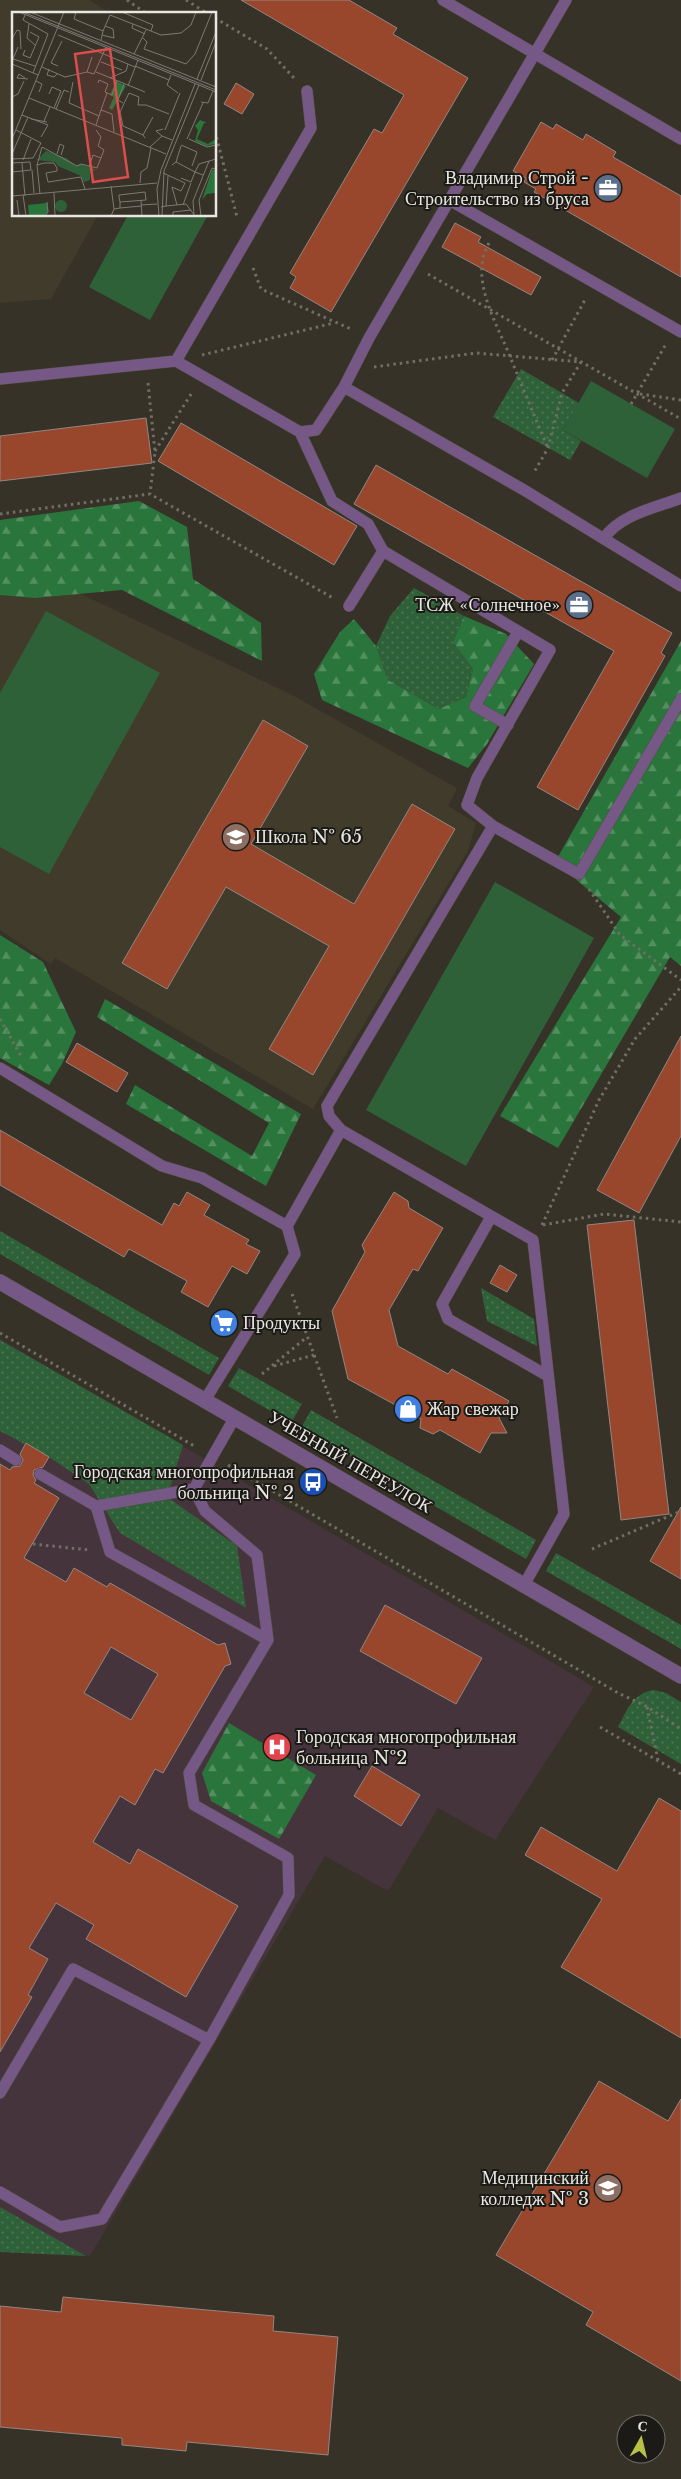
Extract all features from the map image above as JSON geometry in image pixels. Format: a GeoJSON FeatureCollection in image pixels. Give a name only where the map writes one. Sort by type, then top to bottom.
{"type":"FeatureCollection","features":[{"type":"Feature","properties":{"kind":"street","name":"УЧЕБНЫЙ ПЕРЕУЛОК"},"geometry":{"type":"LineString","coordinates":[[0,1282],[681,1676]]}},
{"type":"Feature","properties":{"kind":"lane"},"geometry":{"type":"LineString","coordinates":[[442,0],[681,139]]}},
{"type":"Feature","properties":{"kind":"lane"},"geometry":{"type":"LineString","coordinates":[[300,432],[316,430],[344,386],[566,0]]}},
{"type":"Feature","properties":{"kind":"lane"},"geometry":{"type":"LineString","coordinates":[[176,361],[311,128],[307,91]]}},
{"type":"Feature","properties":{"kind":"lane"},"geometry":{"type":"LineString","coordinates":[[451,201],[681,332]]}},
{"type":"Feature","properties":{"kind":"lane"},"geometry":{"type":"LineString","coordinates":[[0,380],[176,361],[300,432],[332,501],[368,524],[383,550],[550,650],[477,778],[467,805],[493,826],[578,874],[681,699]]}},
{"type":"Feature","properties":{"kind":"lane"},"geometry":{"type":"LineString","coordinates":[[344,386],[524,490],[681,586]]}},
{"type":"Feature","properties":{"kind":"lane"},"geometry":{"type":"LineString","coordinates":[[604,538],[612,527],[622,520],[681,498]]}},
{"type":"Feature","properties":{"kind":"lane"},"geometry":{"type":"LineString","coordinates":[[349,606],[383,550]]}},
{"type":"Feature","properties":{"kind":"lane"},"geometry":{"type":"LineString","coordinates":[[508,725],[475,706],[518,632]]}},
{"type":"Feature","properties":{"kind":"lane"},"geometry":{"type":"LineString","coordinates":[[493,826],[327,1106],[329,1116],[340,1130],[533,1240],[564,1514],[524,1585]]}},
{"type":"Feature","properties":{"kind":"lane"},"geometry":{"type":"LineString","coordinates":[[0,1068],[162,1166],[202,1178],[287,1226],[295,1254],[205,1400]]}},
{"type":"Feature","properties":{"kind":"lane"},"geometry":{"type":"LineString","coordinates":[[287,1226],[340,1130]]}},
{"type":"Feature","properties":{"kind":"lane"},"geometry":{"type":"LineString","coordinates":[[491,1217],[442,1304],[448,1320],[548,1376]]}},
{"type":"Feature","properties":{"kind":"lane"},"geometry":{"type":"LineString","coordinates":[[194,1489],[235,1417]]}},
{"type":"Feature","properties":{"kind":"lane"},"geometry":{"type":"LineString","coordinates":[[0,1450],[16,1460]]}},
{"type":"Feature","properties":{"kind":"lane"},"geometry":{"type":"LineString","coordinates":[[40,1474],[96,1506],[194,1489]]}},
{"type":"Feature","properties":{"kind":"lane"},"geometry":{"type":"LineString","coordinates":[[0,2192],[60,2227],[102,2219],[209,2040],[289,1895],[288,1858],[194,1805],[189,1773],[268,1640],[257,1555],[206,1511],[194,1489]]}},
{"type":"Feature","properties":{"kind":"lane"},"geometry":{"type":"LineString","coordinates":[[96,1506],[110,1552],[268,1640]]}},
{"type":"Feature","properties":{"kind":"lane"},"geometry":{"type":"LineString","coordinates":[[0,2093],[73,1969],[209,2040]]}},
{"type":"Feature","properties":{"kind":"path"},"geometry":{"type":"LineString","coordinates":[[127,0],[139,7]]}},
{"type":"Feature","properties":{"kind":"path"},"geometry":{"type":"LineString","coordinates":[[134,0],[144,12]]}},
{"type":"Feature","properties":{"kind":"path"},"geometry":{"type":"LineString","coordinates":[[186,0],[205,12]]}},
{"type":"Feature","properties":{"kind":"path"},"geometry":{"type":"LineString","coordinates":[[216,19],[267,49],[307,91]]}},
{"type":"Feature","properties":{"kind":"path"},"geometry":{"type":"LineString","coordinates":[[216,135],[244,244],[261,289],[370,338]]}},
{"type":"Feature","properties":{"kind":"path"},"geometry":{"type":"LineString","coordinates":[[497,228],[483,252],[483,280],[489,309],[548,448]]}},
{"type":"Feature","properties":{"kind":"path"},"geometry":{"type":"LineString","coordinates":[[413,265],[681,419]]}},
{"type":"Feature","properties":{"kind":"path"},"geometry":{"type":"LineString","coordinates":[[552,360],[580,309]]}},
{"type":"Feature","properties":{"kind":"path"},"geometry":{"type":"LineString","coordinates":[[176,361],[335,322]]}},
{"type":"Feature","properties":{"kind":"path"},"geometry":{"type":"LineString","coordinates":[[352,371],[476,353],[580,362]]}},
{"type":"Feature","properties":{"kind":"path"},"geometry":{"type":"LineString","coordinates":[[631,404],[660,355]]}},
{"type":"Feature","properties":{"kind":"path"},"geometry":{"type":"LineString","coordinates":[[524,490],[548,448],[562,393],[580,362]]}},
{"type":"Feature","properties":{"kind":"path"},"geometry":{"type":"LineString","coordinates":[[146,364],[155,452],[150,494]]}},
{"type":"Feature","properties":{"kind":"path"},"geometry":{"type":"LineString","coordinates":[[155,452],[202,376]]}},
{"type":"Feature","properties":{"kind":"path"},"geometry":{"type":"LineString","coordinates":[[637,394],[681,400]]}},
{"type":"Feature","properties":{"kind":"path"},"geometry":{"type":"LineString","coordinates":[[0,514],[150,494],[349,606]]}},
{"type":"Feature","properties":{"kind":"path"},"geometry":{"type":"LineString","coordinates":[[578,874],[620,935],[681,980]]}},
{"type":"Feature","properties":{"kind":"path"},"geometry":{"type":"LineString","coordinates":[[533,1240],[542,1225],[599,1100],[635,1039],[681,987]]}},
{"type":"Feature","properties":{"kind":"path"},"geometry":{"type":"LineString","coordinates":[[0,1019],[23,1058]]}},
{"type":"Feature","properties":{"kind":"path"},"geometry":{"type":"LineString","coordinates":[[542,1225],[604,1214],[681,1222]]}},
{"type":"Feature","properties":{"kind":"path"},"geometry":{"type":"LineString","coordinates":[[284,1272],[337,1418]]}},
{"type":"Feature","properties":{"kind":"path"},"geometry":{"type":"LineString","coordinates":[[0,1333],[620,1694],[646,1706],[681,1729]]}},
{"type":"Feature","properties":{"kind":"path"},"geometry":{"type":"LineString","coordinates":[[262,1374],[308,1337]]}},
{"type":"Feature","properties":{"kind":"path"},"geometry":{"type":"LineString","coordinates":[[271,1367],[314,1355]]}},
{"type":"Feature","properties":{"kind":"path"},"geometry":{"type":"LineString","coordinates":[[592,1549],[681,1511]]}},
{"type":"Feature","properties":{"kind":"path"},"geometry":{"type":"LineString","coordinates":[[33,1544],[110,1552]]}},
{"type":"Feature","properties":{"kind":"path"},"geometry":{"type":"LineString","coordinates":[[646,1706],[658,1760]]}},
{"type":"Feature","properties":{"kind":"path"},"geometry":{"type":"LineString","coordinates":[[600,1727],[681,1774]]}},
{"type":"Feature","properties":{"kind":"shaded area"},"geometry":{"type":"Polygon","coordinates":[[[0,0],[89,0],[109,12],[12,12],[12,216],[97,216],[51,299],[0,303],[0,0]]]}},
{"type":"Feature","properties":{"kind":"shaded area","name":"Школа № 65"},"geometry":{"type":"Polygon","coordinates":[[[0,575],[54,581],[294,696],[457,788],[448,806],[476,823],[468,851],[313,1109],[55,958],[51,964],[0,930],[0,575]]]}},
{"type":"Feature","properties":{"kind":"shaded area","name":"Городская многопрофильная больница №2"},"geometry":{"type":"Polygon","coordinates":[[[0,1339],[594,1687],[495,1840],[438,1808],[388,1891],[325,1856],[90,2256],[0,2252],[0,1339]]]}},
{"type":"Feature","properties":{"kind":"green space"},"geometry":{"type":"Polygon","coordinates":[[[127,216],[207,216],[150,320],[89,287],[127,216]]]}},
{"type":"Feature","properties":{"kind":"green space"},"geometry":{"type":"Polygon","coordinates":[[[521,369],[579,403],[563,430],[581,441],[570,460],[493,417],[521,369]]]}},
{"type":"Feature","properties":{"kind":"green space"},"geometry":{"type":"Polygon","coordinates":[[[591,381],[675,429],[647,478],[563,430],[591,381]]]}},
{"type":"Feature","properties":{"kind":"green space"},"geometry":{"type":"Polygon","coordinates":[[[139,501],[187,527],[193,579],[261,623],[262,661],[122,590],[35,598],[0,595],[0,520],[139,501]]]}},
{"type":"Feature","properties":{"kind":"green space"},"geometry":{"type":"Polygon","coordinates":[[[414,588],[464,616],[453,642],[473,669],[466,697],[439,709],[388,680],[376,646],[390,616],[414,588]]]}},
{"type":"Feature","properties":{"kind":"green space"},"geometry":{"type":"Polygon","coordinates":[[[46,611],[160,673],[49,874],[0,847],[0,693],[46,611]]]}},
{"type":"Feature","properties":{"kind":"green space"},"geometry":{"type":"Polygon","coordinates":[[[464,616],[506,634],[534,664],[487,744],[468,768],[322,700],[314,674],[340,632],[354,619],[376,646],[388,680],[439,709],[466,697],[473,669],[453,642],[464,616]]]}},
{"type":"Feature","properties":{"kind":"green space"},"geometry":{"type":"Polygon","coordinates":[[[681,641],[681,966],[670,957],[558,1148],[500,1116],[621,917],[555,862],[681,641]]]}},
{"type":"Feature","properties":{"kind":"green space"},"geometry":{"type":"Polygon","coordinates":[[[495,882],[594,938],[466,1166],[366,1110],[495,882]]]}},
{"type":"Feature","properties":{"kind":"green space"},"geometry":{"type":"Polygon","coordinates":[[[0,935],[43,962],[76,1032],[62,1064],[49,1085],[0,1058],[0,935]]]}},
{"type":"Feature","properties":{"kind":"green space"},"geometry":{"type":"Polygon","coordinates":[[[105,999],[301,1114],[266,1186],[126,1104],[135,1085],[252,1156],[269,1123],[97,1017],[105,999]]]}},
{"type":"Feature","properties":{"kind":"green space"},"geometry":{"type":"Polygon","coordinates":[[[0,1231],[219,1358],[209,1375],[0,1254],[0,1231]]]}},
{"type":"Feature","properties":{"kind":"green space"},"geometry":{"type":"Polygon","coordinates":[[[481,1288],[534,1319],[537,1346],[487,1321],[481,1288]]]}},
{"type":"Feature","properties":{"kind":"green space"},"geometry":{"type":"Polygon","coordinates":[[[0,1340],[183,1445],[167,1497],[237,1546],[246,1608],[120,1533],[89,1484],[49,1457],[0,1431],[0,1340]]]}},
{"type":"Feature","properties":{"kind":"green space"},"geometry":{"type":"Polygon","coordinates":[[[239,1368],[302,1404],[291,1423],[228,1386],[239,1368]]]}},
{"type":"Feature","properties":{"kind":"green space"},"geometry":{"type":"Polygon","coordinates":[[[311,1410],[536,1540],[526,1559],[301,1428],[311,1410]]]}},
{"type":"Feature","properties":{"kind":"green space"},"geometry":{"type":"Polygon","coordinates":[[[556,1553],[681,1625],[681,1649],[546,1571],[556,1553]]]}},
{"type":"Feature","properties":{"kind":"green space"},"geometry":{"type":"Polygon","coordinates":[[[654,1690],[666,1693],[681,1702],[681,1764],[618,1727],[632,1703],[641,1695],[654,1690]]]}},
{"type":"Feature","properties":{"kind":"green space"},"geometry":{"type":"Polygon","coordinates":[[[229,1723],[316,1775],[279,1839],[211,1801],[202,1773],[229,1723]]]}},
{"type":"Feature","properties":{"kind":"green space"},"geometry":{"type":"Polygon","coordinates":[[[0,2207],[86,2256],[0,2252],[0,2207]]]}},
{"type":"Feature","properties":{"kind":"building"},"geometry":{"type":"Polygon","coordinates":[[[241,0],[349,0],[397,28],[393,34],[468,78],[331,312],[290,288],[296,277],[290,273],[374,129],[382,133],[404,95],[241,0]]]}},
{"type":"Feature","properties":{"kind":"building"},"geometry":{"type":"Polygon","coordinates":[[[236,83],[254,94],[242,114],[224,104],[236,83]]]}},
{"type":"Feature","properties":{"kind":"building"},"geometry":{"type":"Polygon","coordinates":[[[541,122],[553,129],[556,124],[583,140],[586,134],[616,152],[613,157],[681,196],[681,277],[534,192],[536,189],[524,182],[526,178],[513,171],[541,122]]]}},
{"type":"Feature","properties":{"kind":"building"},"geometry":{"type":"Polygon","coordinates":[[[455,223],[481,237],[478,242],[541,277],[531,295],[442,247],[455,223]]]}},
{"type":"Feature","properties":{"kind":"building"},"geometry":{"type":"Polygon","coordinates":[[[146,418],[152,463],[0,481],[0,436],[146,418]]]}},
{"type":"Feature","properties":{"kind":"building"},"geometry":{"type":"Polygon","coordinates":[[[181,423],[357,526],[334,565],[158,461],[181,423]]]}},
{"type":"Feature","properties":{"kind":"building"},"geometry":{"type":"Polygon","coordinates":[[[376,465],[672,633],[661,653],[665,656],[578,810],[537,787],[614,651],[354,504],[376,465]]]}},
{"type":"Feature","properties":{"kind":"building"},"geometry":{"type":"Polygon","coordinates":[[[263,720],[308,746],[251,844],[354,904],[412,804],[455,829],[313,1075],[269,1049],[329,946],[226,887],[167,989],[122,963],[263,720]]]}},
{"type":"Feature","properties":{"kind":"building"},"geometry":{"type":"Polygon","coordinates":[[[681,1036],[681,1136],[639,1213],[597,1190],[681,1036]]]}},
{"type":"Feature","properties":{"kind":"building"},"geometry":{"type":"Polygon","coordinates":[[[77,1043],[128,1073],[117,1092],[66,1062],[77,1043]]]}},
{"type":"Feature","properties":{"kind":"building"},"geometry":{"type":"Polygon","coordinates":[[[0,1130],[162,1225],[174,1203],[179,1206],[187,1192],[210,1205],[204,1215],[249,1240],[246,1244],[260,1251],[247,1274],[232,1266],[208,1307],[181,1292],[187,1281],[129,1249],[124,1257],[0,1185],[0,1130]]]}},
{"type":"Feature","properties":{"kind":"building"},"geometry":{"type":"Polygon","coordinates":[[[394,1192],[408,1201],[409,1208],[443,1228],[418,1271],[413,1269],[389,1310],[398,1346],[448,1374],[452,1369],[509,1401],[499,1418],[507,1433],[491,1433],[480,1453],[440,1430],[433,1434],[420,1428],[421,1419],[348,1379],[332,1311],[365,1252],[362,1245],[394,1192]]]}},
{"type":"Feature","properties":{"kind":"building"},"geometry":{"type":"Polygon","coordinates":[[[634,1220],[669,1514],[621,1520],[587,1225],[634,1220]]]}},
{"type":"Feature","properties":{"kind":"building"},"geometry":{"type":"Polygon","coordinates":[[[500,1265],[517,1275],[507,1292],[490,1283],[500,1265]]]}},
{"type":"Feature","properties":{"kind":"building"},"geometry":{"type":"Polygon","coordinates":[[[26,1443],[49,1457],[43,1467],[34,1470],[33,1475],[36,1480],[34,1483],[59,1498],[24,1558],[66,1582],[74,1568],[107,1587],[110,1583],[218,1645],[225,1643],[231,1664],[225,1666],[163,1773],[155,1769],[135,1805],[120,1796],[93,1842],[130,1864],[138,1849],[238,1906],[186,1997],[86,1939],[94,1925],[56,1903],[29,1948],[48,1959],[28,1995],[32,1997],[0,2052],[0,1464],[10,1470],[12,1467],[20,1466],[23,1460],[20,1454],[26,1443]],[[111,1647],[84,1693],[131,1720],[158,1674],[111,1647]]]}},
{"type":"Feature","properties":{"kind":"building"},"geometry":{"type":"Polygon","coordinates":[[[681,1507],[681,1579],[650,1561],[681,1507]]]}},
{"type":"Feature","properties":{"kind":"building"},"geometry":{"type":"Polygon","coordinates":[[[385,1605],[482,1658],[456,1704],[360,1651],[385,1605]]]}},
{"type":"Feature","properties":{"kind":"building"},"geometry":{"type":"Polygon","coordinates":[[[372,1766],[420,1795],[401,1826],[354,1796],[372,1766]]]}},
{"type":"Feature","properties":{"kind":"building"},"geometry":{"type":"Polygon","coordinates":[[[659,1798],[681,1811],[681,2038],[561,1967],[602,1899],[525,1855],[541,1827],[617,1871],[659,1798]]]}},
{"type":"Feature","properties":{"kind":"building","name":"Медицинский колледж № 3"},"geometry":{"type":"Polygon","coordinates":[[[599,2081],[668,2121],[681,2099],[681,2381],[586,2325],[593,2312],[496,2255],[599,2081]]]}},
{"type":"Feature","properties":{"kind":"building"},"geometry":{"type":"Polygon","coordinates":[[[63,2297],[274,2316],[273,2331],[338,2337],[328,2455],[187,2442],[186,2451],[122,2445],[122,2438],[0,2427],[0,2306],[61,2312],[63,2297]]]}},
{"type":"Feature","properties":{"kind":"place","name":"Владимир Строй - Строительство из бруса"},"geometry":{"type":"Point","coordinates":[608,188]}},
{"type":"Feature","properties":{"kind":"place","name":"ТСЖ «Солнечное»"},"geometry":{"type":"Point","coordinates":[579,605]}},
{"type":"Feature","properties":{"kind":"place","name":"Школа № 65"},"geometry":{"type":"Point","coordinates":[236,837]}},
{"type":"Feature","properties":{"kind":"place","name":"Продукты"},"geometry":{"type":"Point","coordinates":[224,1323]}},
{"type":"Feature","properties":{"kind":"place","name":"Жар свежар"},"geometry":{"type":"Point","coordinates":[408,1409]}},
{"type":"Feature","properties":{"kind":"place","name":"Городская многопрофильная больница № 2"},"geometry":{"type":"Point","coordinates":[313,1482]}},
{"type":"Feature","properties":{"kind":"place","name":"Городская многопрофильная больница №2"},"geometry":{"type":"Point","coordinates":[277,1747]}},
{"type":"Feature","properties":{"kind":"place","name":"Медицинский колледж № 3"},"geometry":{"type":"Point","coordinates":[608,2188]}}]}
